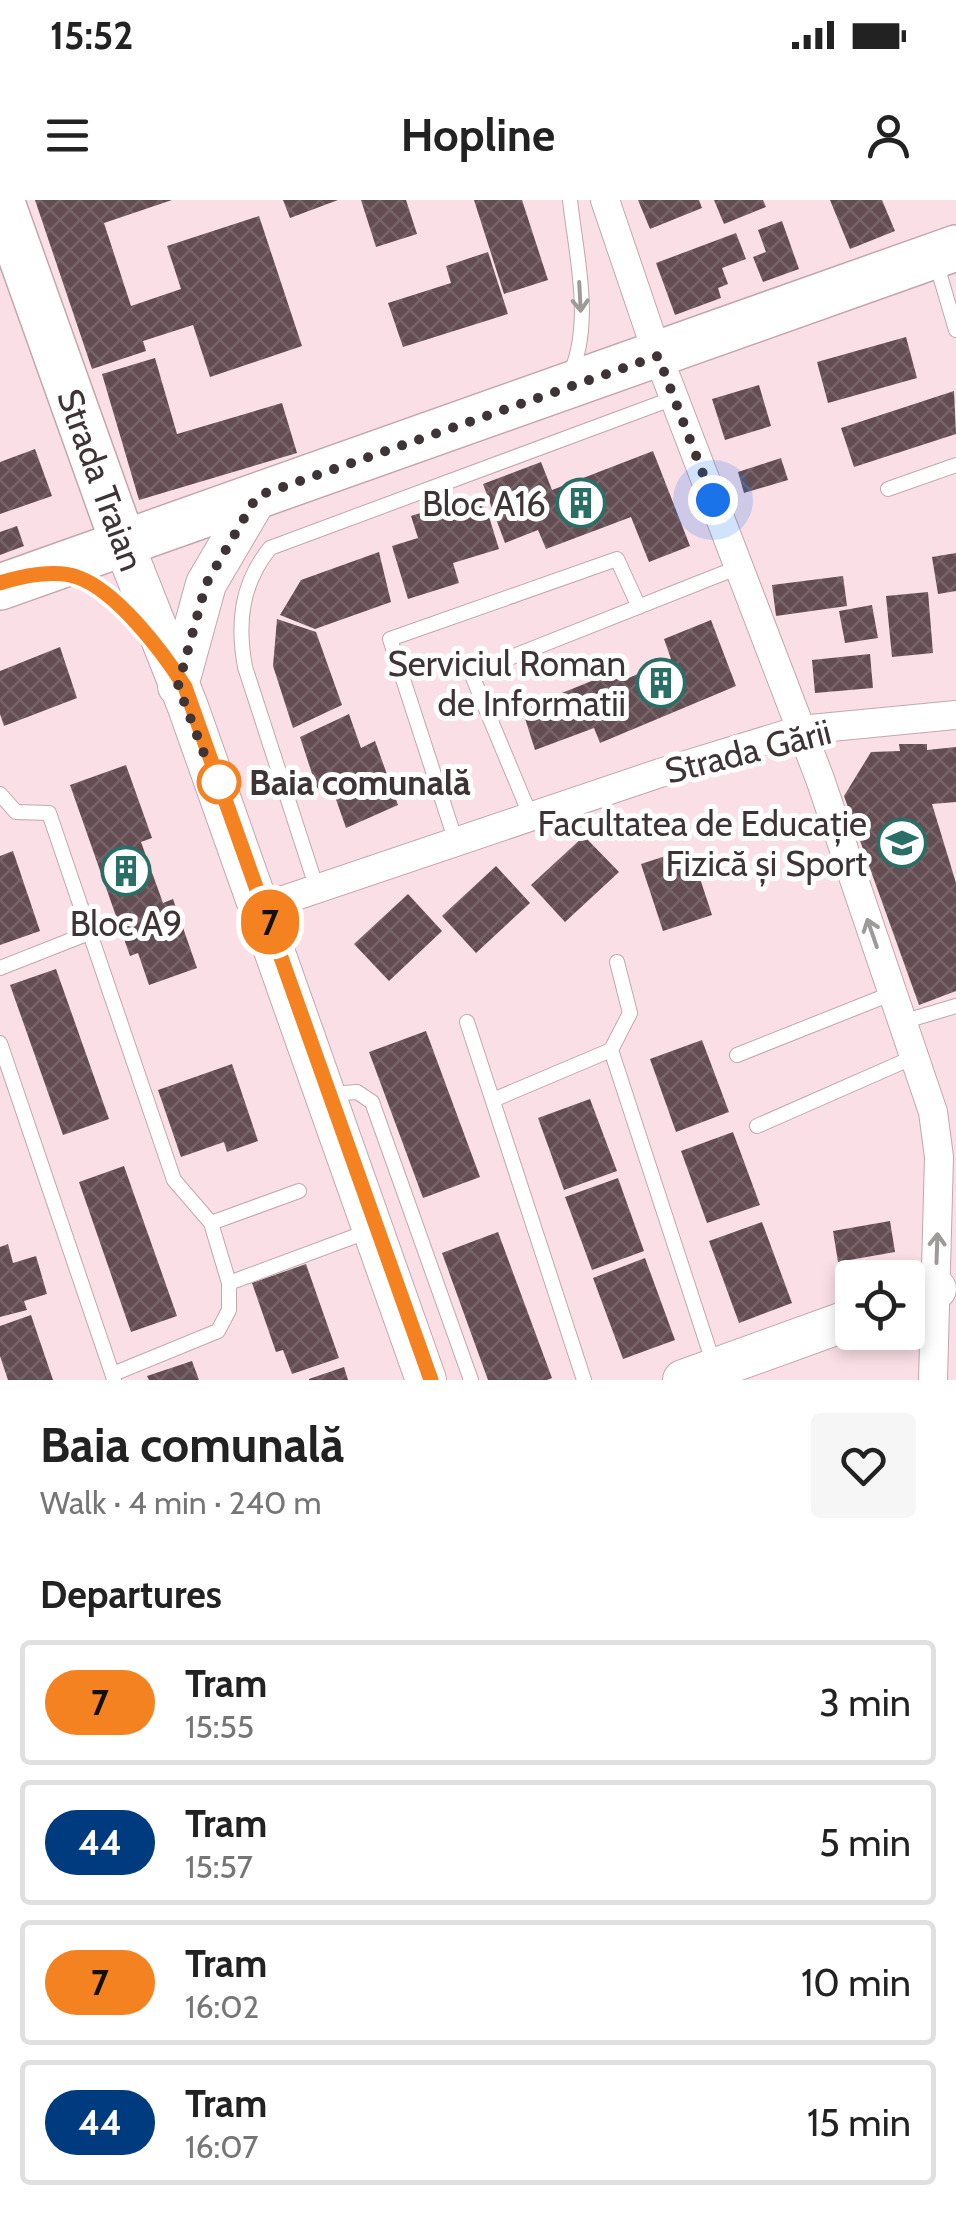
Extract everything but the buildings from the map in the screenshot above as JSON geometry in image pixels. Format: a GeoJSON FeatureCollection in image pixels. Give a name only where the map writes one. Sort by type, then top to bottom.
{"type":"FeatureCollection","features":[{"type":"Feature","properties":{"kind":"main road","name":"Strada Traian"},"geometry":{"type":"LineString","coordinates":[[1,200],[124,545],[260,908],[426,1380]]}},
{"type":"Feature","properties":{"kind":"main road"},"geometry":{"type":"LineString","coordinates":[[0,587],[945,252]]}},
{"type":"Feature","properties":{"kind":"main road"},"geometry":{"type":"LineString","coordinates":[[178,686],[206,584],[257,496]]}},
{"type":"Feature","properties":{"kind":"main road"},"geometry":{"type":"LineString","coordinates":[[699,1374],[835,1325]]}},
{"type":"Feature","properties":{"kind":"street"},"geometry":{"type":"LineString","coordinates":[[605,200],[658,356],[800,730],[933,1112],[947,1202],[925,1283]]}},
{"type":"Feature","properties":{"kind":"street","name":"Strada Gării"},"geometry":{"type":"LineString","coordinates":[[260,908],[800,730],[956,715]]}},
{"type":"Feature","properties":{"kind":"street"},"geometry":{"type":"LineString","coordinates":[[925,1306],[941,1367]]}},
{"type":"Feature","properties":{"kind":"lane"},"geometry":{"type":"LineString","coordinates":[[561,391],[572,371],[581,325],[570,200]]}},
{"type":"Feature","properties":{"kind":"lane"},"geometry":{"type":"LineString","coordinates":[[945,252],[956,330]]}},
{"type":"Feature","properties":{"kind":"lane"},"geometry":{"type":"LineString","coordinates":[[317,889],[244,667],[240,636],[246,590],[254,568],[270,548],[674,398]]}},
{"type":"Feature","properties":{"kind":"lane"},"geometry":{"type":"LineString","coordinates":[[888,489],[956,465]]}},
{"type":"Feature","properties":{"kind":"lane"},"geometry":{"type":"LineString","coordinates":[[456,842],[390,639],[617,558],[639,607]]}},
{"type":"Feature","properties":{"kind":"lane"},"geometry":{"type":"LineString","coordinates":[[531,816],[471,672],[739,567]]}},
{"type":"Feature","properties":{"kind":"lane"},"geometry":{"type":"LineString","coordinates":[[0,794],[16,812],[49,813],[174,1180],[211,1224],[229,1284],[229,1310],[218,1330],[114,1377],[0,1043]]}},
{"type":"Feature","properties":{"kind":"lane"},"geometry":{"type":"LineString","coordinates":[[0,968],[89,933]]}},
{"type":"Feature","properties":{"kind":"lane"},"geometry":{"type":"LineString","coordinates":[[493,1100],[611,1050],[630,1013],[616,962]]}},
{"type":"Feature","properties":{"kind":"lane"},"geometry":{"type":"LineString","coordinates":[[737,1055],[892,993]]}},
{"type":"Feature","properties":{"kind":"lane"},"geometry":{"type":"LineString","coordinates":[[902,1022],[956,1006]]}},
{"type":"Feature","properties":{"kind":"lane"},"geometry":{"type":"LineString","coordinates":[[467,1022],[584,1380]]}},
{"type":"Feature","properties":{"kind":"lane"},"geometry":{"type":"LineString","coordinates":[[611,1050],[699,1374]]}},
{"type":"Feature","properties":{"kind":"lane"},"geometry":{"type":"LineString","coordinates":[[756,1126],[914,1057]]}},
{"type":"Feature","properties":{"kind":"lane"},"geometry":{"type":"LineString","coordinates":[[326,1094],[357,1092],[372,1102],[471,1380]]}},
{"type":"Feature","properties":{"kind":"lane"},"geometry":{"type":"LineString","coordinates":[[211,1224],[300,1191]]}},
{"type":"Feature","properties":{"kind":"lane"},"geometry":{"type":"LineString","coordinates":[[229,1284],[371,1230]]}},
{"type":"Feature","properties":{"kind":"tram line","name":"7"},"geometry":{"type":"LineString","coordinates":[[0,583],[54,574],[80,577],[128,614],[185,687],[431,1380]]}},
{"type":"Feature","properties":{"kind":"tram line"},"geometry":{"type":"LineString","coordinates":[[0,583],[59,574],[92,585],[137,624],[185,687],[431,1380]]}},
{"type":"Feature","properties":{"kind":"place","name":"Bloc A16"},"geometry":{"type":"Point","coordinates":[581,503]}},
{"type":"Feature","properties":{"kind":"place","name":"Serviciul Roman de Informatii"},"geometry":{"type":"Point","coordinates":[661,683]}},
{"type":"Feature","properties":{"kind":"place","name":"Baia comunală"},"geometry":{"type":"Point","coordinates":[219,782]}},
{"type":"Feature","properties":{"kind":"place","name":"Facultatea de Educație Fizică și Sport"},"geometry":{"type":"Point","coordinates":[902,843]}},
{"type":"Feature","properties":{"kind":"place","name":"Bloc A9"},"geometry":{"type":"Point","coordinates":[126,871]}},
{"type":"Feature","properties":{"kind":"route"},"geometry":{"type":"LineString","coordinates":[[219,782],[215,782],[178,686],[206,584],[257,496],[658,356],[713,500]]}}]}
